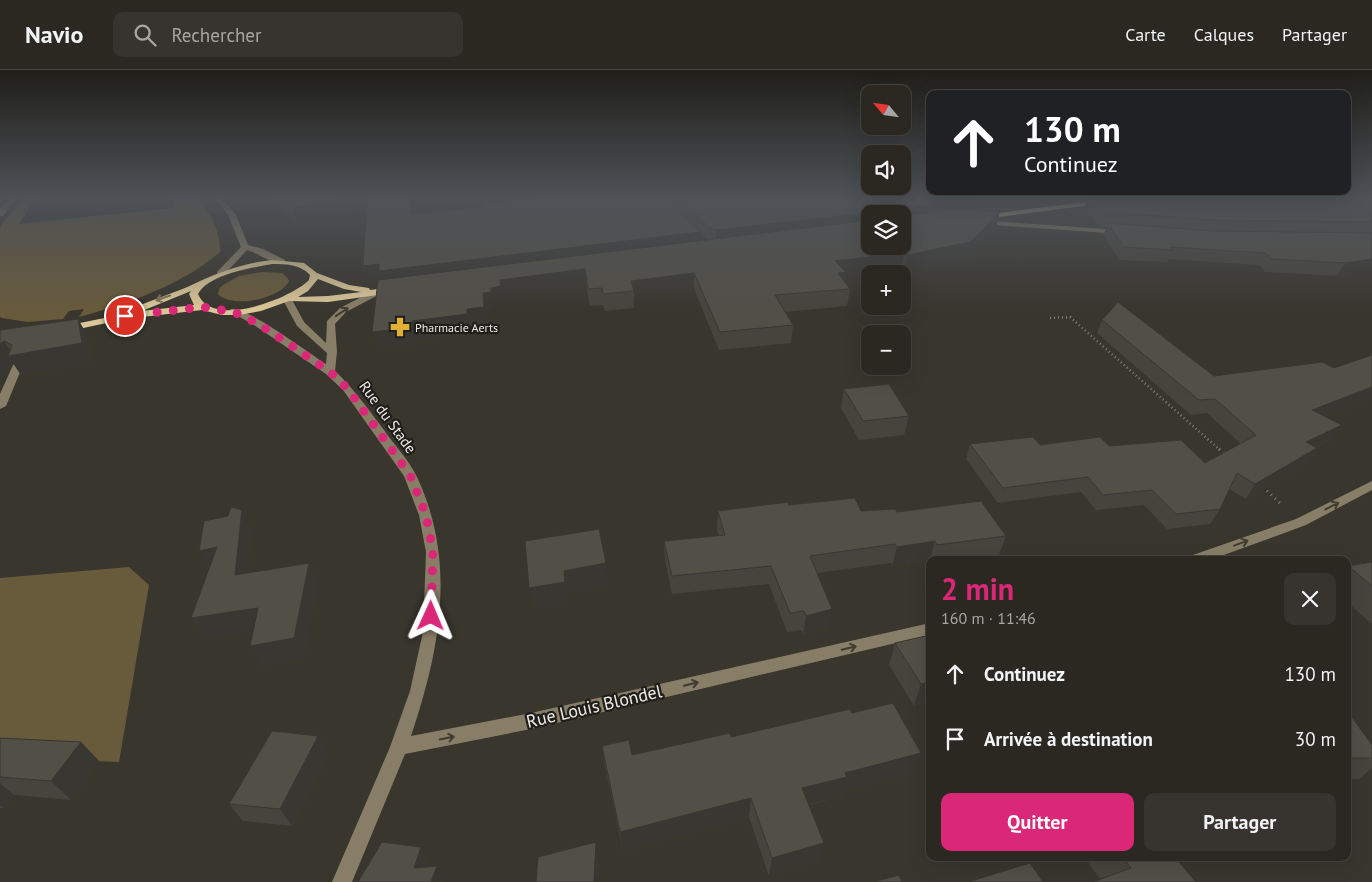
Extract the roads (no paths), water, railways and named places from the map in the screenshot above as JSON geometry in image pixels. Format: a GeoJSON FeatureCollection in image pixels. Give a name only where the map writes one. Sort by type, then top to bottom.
{"type":"FeatureCollection","features":[{"type":"Feature","properties":{"kind":"main road"},"geometry":{"type":"LineString","coordinates":[[125,316],[155,301],[202,284],[220,274],[250,265],[282,262],[300,265],[307,268],[314,275],[347,287],[377,292]]}},
{"type":"Feature","properties":{"kind":"main road"},"geometry":{"type":"LineString","coordinates":[[289,300],[309,287],[314,275]]}},
{"type":"Feature","properties":{"kind":"main road"},"geometry":{"type":"LineString","coordinates":[[202,284],[196,291],[195,297],[197,302],[203,307]]}},
{"type":"Feature","properties":{"kind":"main road"},"geometry":{"type":"LineString","coordinates":[[57,331],[125,316],[203,307],[234,312],[262,308],[289,300],[312,300],[403,289]]}},
{"type":"Feature","properties":{"kind":"street"},"geometry":{"type":"LineString","coordinates":[[240,235],[245,246],[282,262]]}},
{"type":"Feature","properties":{"kind":"street"},"geometry":{"type":"LineString","coordinates":[[220,274],[245,246]]}},
{"type":"Feature","properties":{"kind":"street"},"geometry":{"type":"LineString","coordinates":[[330,372],[332,352],[330,323],[343,310],[377,292]]}},
{"type":"Feature","properties":{"kind":"street"},"geometry":{"type":"LineString","coordinates":[[289,300],[292,315],[308,333],[332,352]]}},
{"type":"Feature","properties":{"kind":"street","name":"Rue du Stade"},"geometry":{"type":"LineString","coordinates":[[234,312],[257,323],[330,372],[347,388],[410,475],[426,515],[433,552],[431,632],[418,691],[399,747]]}},
{"type":"Feature","properties":{"kind":"street"},"geometry":{"type":"LineString","coordinates":[[0,406],[18,365]]}},
{"type":"Feature","properties":{"kind":"street"},"geometry":{"type":"LineString","coordinates":[[1206,556],[1301,522],[1369,490]]}},
{"type":"Feature","properties":{"kind":"street","name":"Rue Louis Blondel"},"geometry":{"type":"LineString","coordinates":[[399,747],[531,721],[926,630]]}},
{"type":"Feature","properties":{"kind":"street"},"geometry":{"type":"LineString","coordinates":[[342,882],[399,747]]}},
{"type":"Feature","properties":{"kind":"place","name":"Pharmacie Aerts"},"geometry":{"type":"Point","coordinates":[400,327]}}]}
